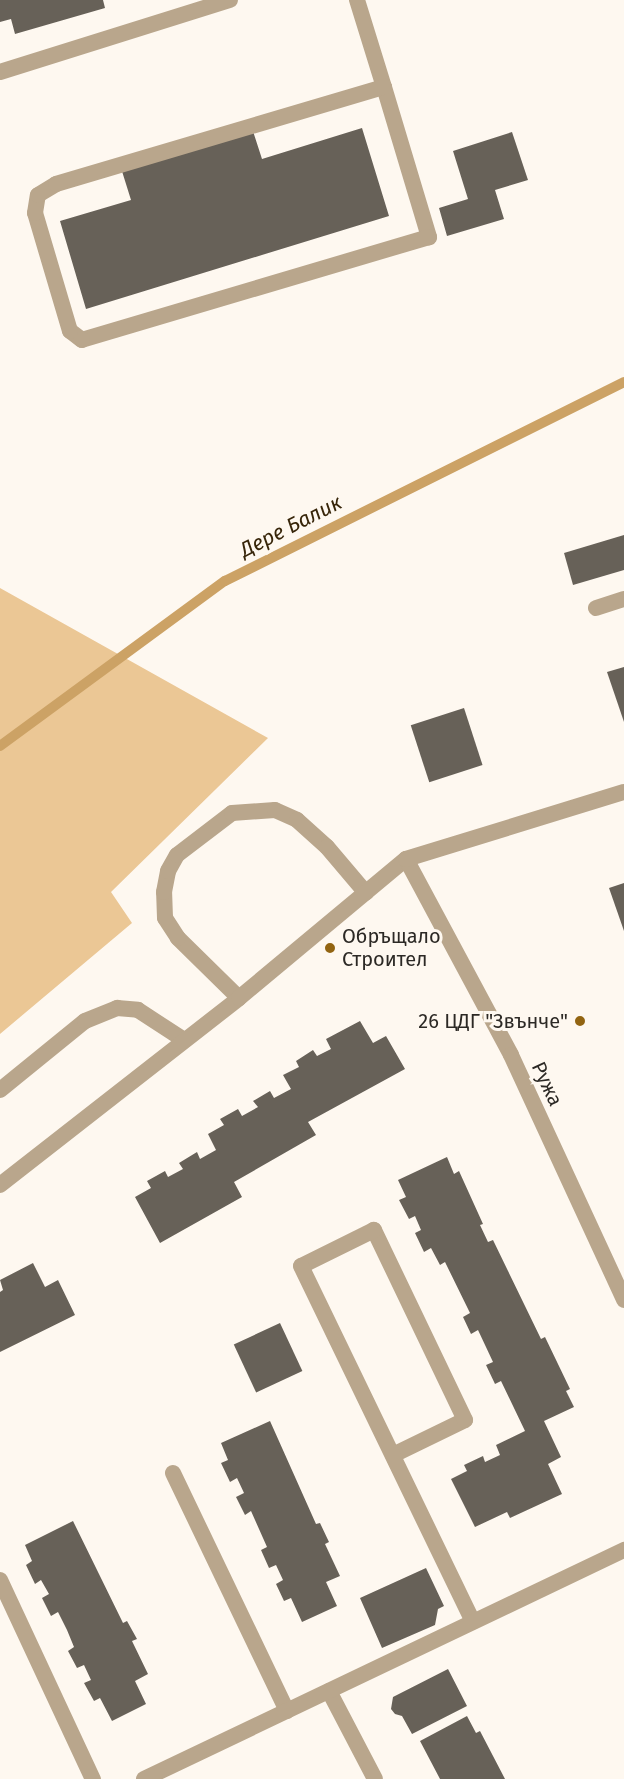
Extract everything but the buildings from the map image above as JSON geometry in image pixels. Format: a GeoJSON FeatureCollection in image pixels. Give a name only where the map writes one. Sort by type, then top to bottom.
{"type":"FeatureCollection","features":[{"type":"Feature","properties":{"kind":"street"},"geometry":{"type":"LineString","coordinates":[[0,72],[230,0]]}},
{"type":"Feature","properties":{"kind":"street"},"geometry":{"type":"LineString","coordinates":[[357,0],[384,87],[429,237],[82,340],[70,331],[35,213],[38,195],[56,184],[384,87]]}},
{"type":"Feature","properties":{"kind":"street"},"geometry":{"type":"LineString","coordinates":[[596,608],[624,599]]}},
{"type":"Feature","properties":{"kind":"street"},"geometry":{"type":"LineString","coordinates":[[0,1185],[239,998],[406,859],[624,792]]}},
{"type":"Feature","properties":{"kind":"street"},"geometry":{"type":"LineString","coordinates":[[239,998],[178,938],[165,918],[164,892],[168,871],[177,855],[232,813],[275,810],[297,820],[327,846],[366,892]]}},
{"type":"Feature","properties":{"kind":"street","name":"Ружа"},"geometry":{"type":"LineString","coordinates":[[406,859],[511,1055],[624,1300]]}},
{"type":"Feature","properties":{"kind":"street"},"geometry":{"type":"LineString","coordinates":[[0,1090],[85,1021],[117,1008],[138,1010],[184,1040]]}},
{"type":"Feature","properties":{"kind":"street"},"geometry":{"type":"LineString","coordinates":[[393,1455],[465,1420],[374,1230],[301,1266],[473,1622]]}},
{"type":"Feature","properties":{"kind":"street"},"geometry":{"type":"LineString","coordinates":[[173,1473],[287,1711]]}},
{"type":"Feature","properties":{"kind":"street"},"geometry":{"type":"LineString","coordinates":[[144,1779],[624,1550]]}},
{"type":"Feature","properties":{"kind":"street"},"geometry":{"type":"LineString","coordinates":[[0,1580],[93,1779]]}},
{"type":"Feature","properties":{"kind":"street"},"geometry":{"type":"LineString","coordinates":[[329,1691],[375,1779]]}},
{"type":"Feature","properties":{"kind":"shaded area"},"geometry":{"type":"Polygon","coordinates":[[[0,588],[268,738],[111,892],[132,923],[0,1034],[0,588]]]}},
{"type":"Feature","properties":{"kind":"waterway","name":"Дере Балик"},"geometry":{"type":"LineString","coordinates":[[0,746],[225,581],[624,382]]}},
{"type":"Feature","properties":{"kind":"place","name":"Обръщало Строител"},"geometry":{"type":"Point","coordinates":[330,948]}},
{"type":"Feature","properties":{"kind":"place","name":"26 ЦДГ \"Звънче\""},"geometry":{"type":"Point","coordinates":[580,1021]}}]}
